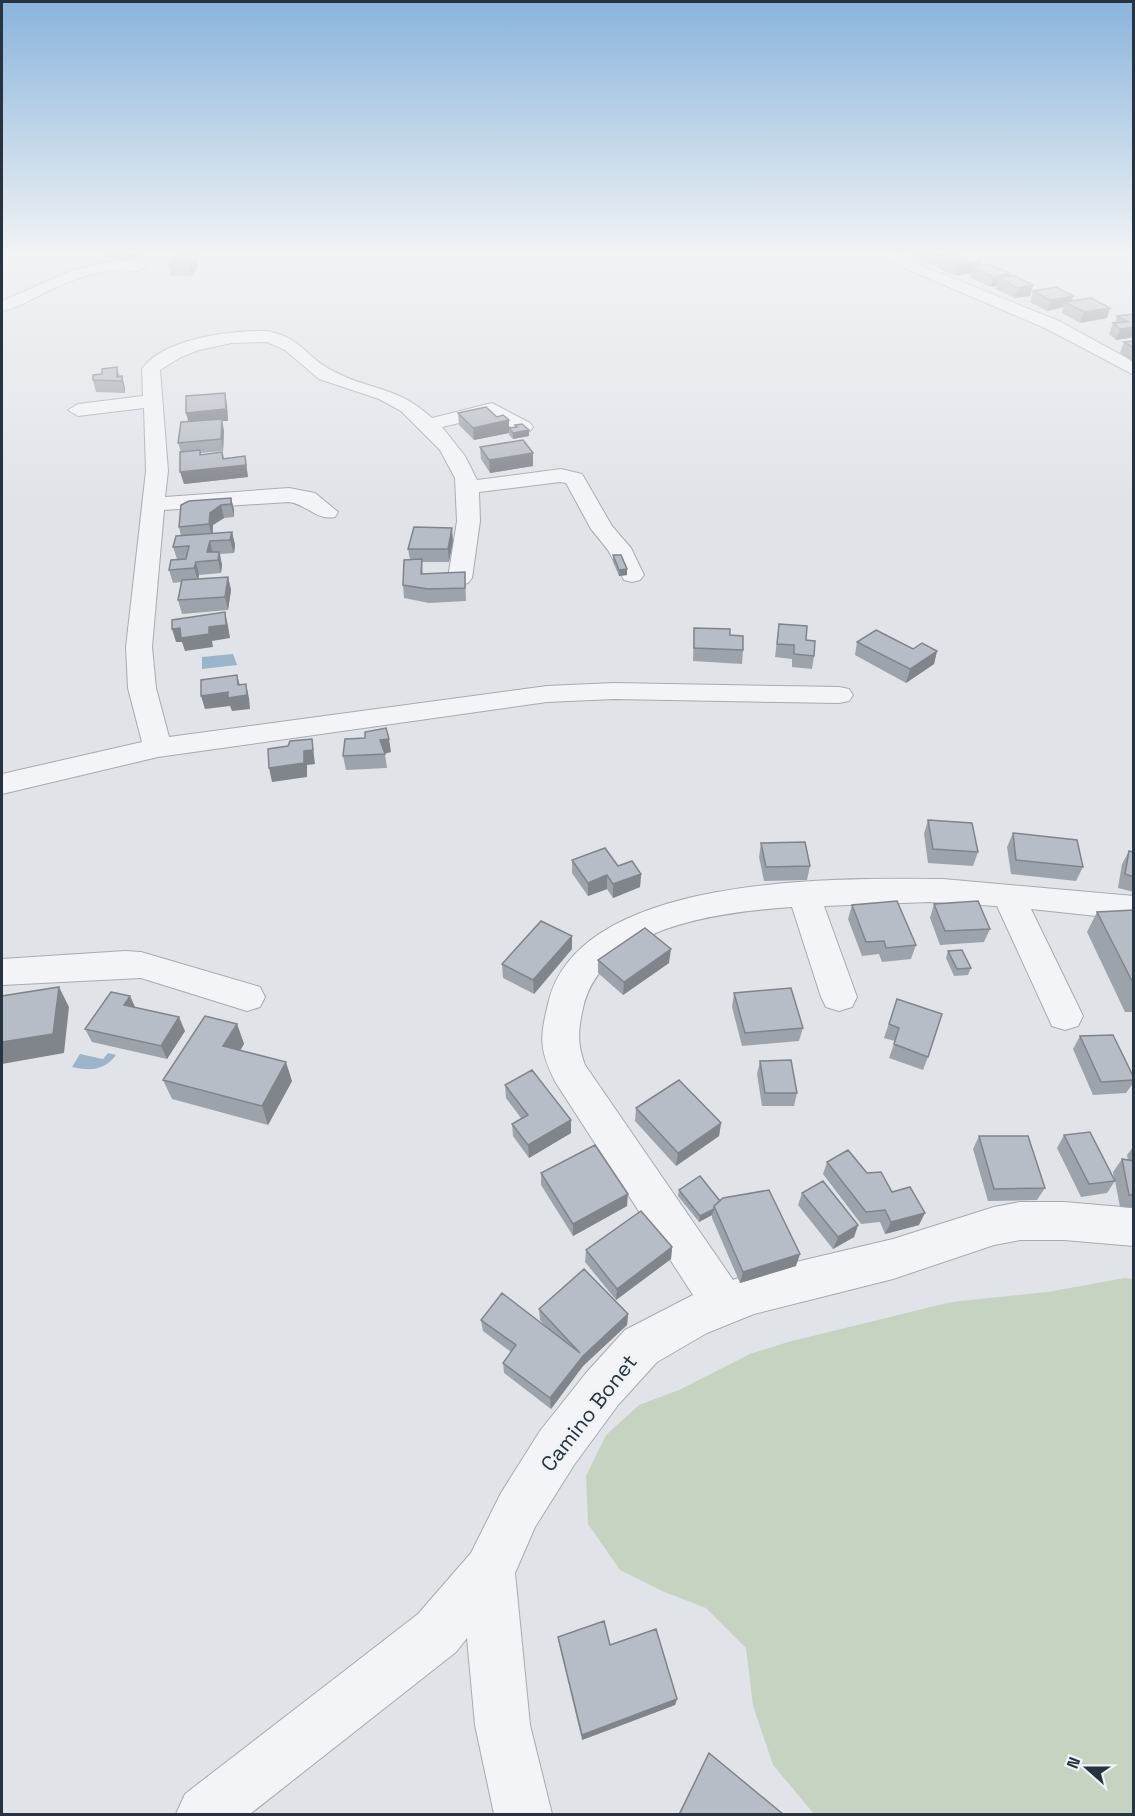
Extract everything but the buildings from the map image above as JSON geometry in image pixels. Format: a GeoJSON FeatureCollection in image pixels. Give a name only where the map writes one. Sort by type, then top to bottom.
{"type":"FeatureCollection","features":[{"type":"Feature","properties":{"kind":"street"},"geometry":{"type":"LineString","coordinates":[[158,748],[142,688],[138,647],[158,471],[152,401],[152,369],[160,359],[181,350],[240,337],[264,336],[288,343],[312,367],[328,376],[397,400],[426,424],[444,443],[461,467],[469,488],[460,578]]}},
{"type":"Feature","properties":{"kind":"street"},"geometry":{"type":"LineString","coordinates":[[1073,336],[1099,348],[1134,370]]}},
{"type":"Feature","properties":{"kind":"street"},"geometry":{"type":"LineString","coordinates":[[1099,348],[1125,345]]}},
{"type":"Feature","properties":{"kind":"street"},"geometry":{"type":"LineString","coordinates":[[78,410],[152,401]]}},
{"type":"Feature","properties":{"kind":"street"},"geometry":{"type":"LineString","coordinates":[[426,424],[492,409],[523,427]]}},
{"type":"Feature","properties":{"kind":"street"},"geometry":{"type":"LineString","coordinates":[[469,488],[561,475],[574,478],[602,529],[619,548],[632,575]]}},
{"type":"Feature","properties":{"kind":"street"},"geometry":{"type":"LineString","coordinates":[[155,504],[289,495],[317,503],[327,512]]}},
{"type":"Feature","properties":{"kind":"street"},"geometry":{"type":"LineString","coordinates":[[2,784],[158,748],[547,694],[614,691],[838,695]]}},
{"type":"Feature","properties":{"kind":"street"},"geometry":{"type":"LineString","coordinates":[[724,1304],[569,1072],[559,1035],[563,1004],[573,979],[593,955],[614,939],[640,925],[705,906],[751,898],[804,894],[958,891],[1134,908]]}},
{"type":"Feature","properties":{"kind":"street"},"geometry":{"type":"LineString","coordinates":[[804,894],[839,997]]}},
{"type":"Feature","properties":{"kind":"street"},"geometry":{"type":"LineString","coordinates":[[1009,897],[1065,1016]]}},
{"type":"Feature","properties":{"kind":"street"},"geometry":{"type":"LineString","coordinates":[[2,972],[125,964],[141,965],[247,997]]}},
{"type":"Feature","properties":{"kind":"street","name":"Camino Bonet"},"geometry":{"type":"LineString","coordinates":[[205,1815],[437,1633],[489,1571],[518,1510],[546,1466],[602,1389],[641,1346],[692,1317],[754,1293],[893,1259],[994,1226],[1020,1221],[1064,1221],[1134,1227]]}},
{"type":"Feature","properties":{"kind":"street"},"geometry":{"type":"LineString","coordinates":[[489,1571],[494,1646],[510,1774],[523,1815]]}},
{"type":"Feature","properties":{"kind":"green space"},"geometry":{"type":"Polygon","coordinates":[[[1125,1278],[1134,1279],[1133,1814],[814,1814],[773,1765],[753,1706],[746,1648],[706,1608],[662,1591],[620,1570],[588,1524],[586,1476],[606,1435],[639,1405],[679,1390],[750,1354],[788,1342],[951,1302],[1047,1292],[1125,1278]]]}},
{"type":"Feature","properties":{"kind":"water"},"geometry":{"type":"Polygon","coordinates":[[[233,654],[237,665],[202,669],[202,657],[233,654]]]}},
{"type":"Feature","properties":{"kind":"water"},"geometry":{"type":"Polygon","coordinates":[[[108,1053],[116,1055],[102,1067],[85,1069],[72,1067],[80,1054],[103,1059],[108,1053]]]}}]}
